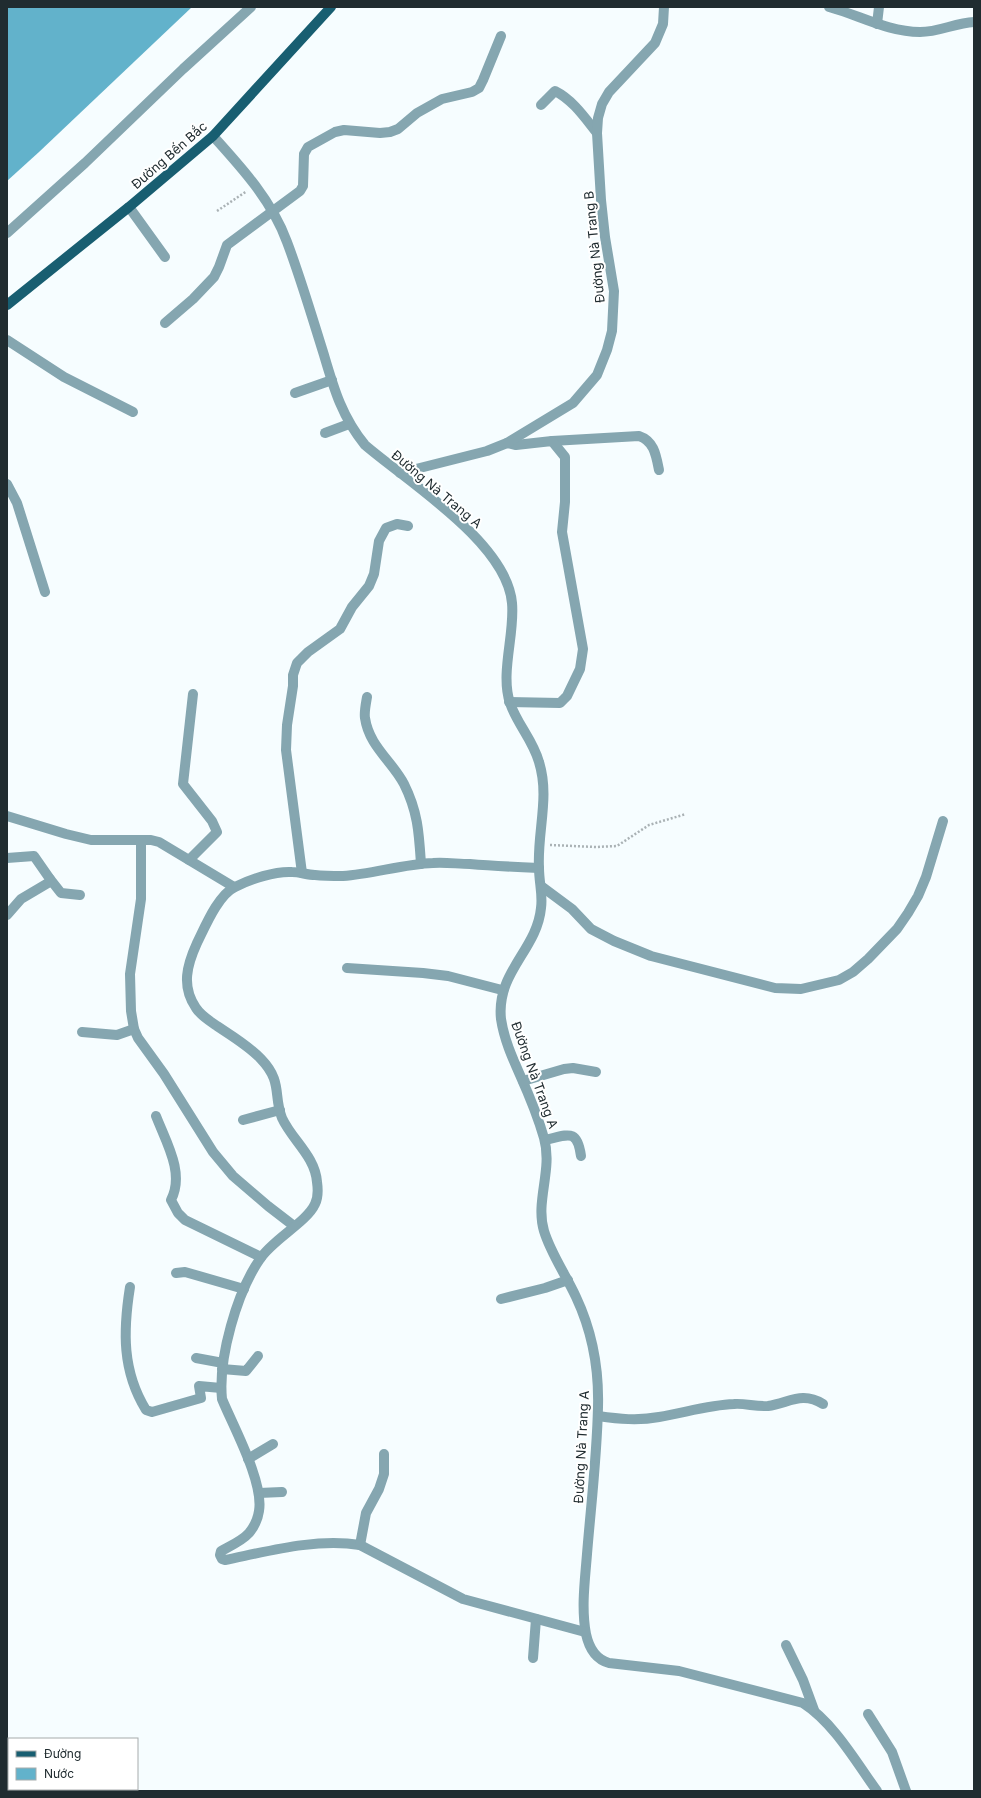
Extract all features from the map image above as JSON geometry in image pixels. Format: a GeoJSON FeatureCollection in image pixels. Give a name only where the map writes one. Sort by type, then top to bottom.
{"type":"FeatureCollection","features":[{"type":"Feature","properties":{"kind":"main road","name":"Đường Bến Bắc"},"geometry":{"type":"LineString","coordinates":[[7,305],[129,207],[213,136],[331,7]]}},
{"type":"Feature","properties":{"kind":"street"},"geometry":{"type":"LineString","coordinates":[[7,233],[85,163],[183,69],[251,7]]}},
{"type":"Feature","properties":{"kind":"street","name":"Đường Nà Trang B"},"geometry":{"type":"LineString","coordinates":[[400,473],[481,452],[507,443],[573,403],[597,375],[607,350],[614,317],[614,291],[605,237],[597,134],[598,118],[602,104],[609,92],[655,43],[663,24],[664,7]]}},
{"type":"Feature","properties":{"kind":"street"},"geometry":{"type":"LineString","coordinates":[[829,7],[877,24],[908,32],[932,32],[974,22]]}},
{"type":"Feature","properties":{"kind":"street"},"geometry":{"type":"LineString","coordinates":[[877,24],[879,7]]}},
{"type":"Feature","properties":{"kind":"street"},"geometry":{"type":"LineString","coordinates":[[165,323],[193,299],[214,277],[220,266],[227,246],[300,191],[304,186],[304,154],[308,147],[335,132],[344,130],[380,133],[390,132],[417,113],[442,99],[472,92],[480,88],[501,36]]}},
{"type":"Feature","properties":{"kind":"street"},"geometry":{"type":"LineString","coordinates":[[540,105],[556,91],[576,107],[597,134]]}},
{"type":"Feature","properties":{"kind":"street","name":"Đường Nà Trang A"},"geometry":{"type":"LineString","coordinates":[[213,136],[256,186],[274,211],[287,241],[332,380],[349,424],[365,445],[474,535],[490,554],[509,585],[512,609],[507,688],[509,702],[534,748],[544,778],[544,812],[539,868],[542,903],[540,917],[534,932],[502,990],[500,1004],[503,1033],[545,1140],[548,1162],[541,1212],[543,1227],[548,1241],[585,1318],[592,1341],[598,1395],[598,1416],[584,1598],[585,1632],[589,1644],[599,1660],[609,1663],[679,1670],[803,1703],[814,1710],[827,1723],[877,1791]]}},
{"type":"Feature","properties":{"kind":"street"},"geometry":{"type":"LineString","coordinates":[[129,207],[165,257]]}},
{"type":"Feature","properties":{"kind":"street"},"geometry":{"type":"LineString","coordinates":[[7,340],[64,377],[133,412]]}},
{"type":"Feature","properties":{"kind":"street"},"geometry":{"type":"LineString","coordinates":[[295,394],[332,380]]}},
{"type":"Feature","properties":{"kind":"street"},"geometry":{"type":"LineString","coordinates":[[325,433],[349,424]]}},
{"type":"Feature","properties":{"kind":"street"},"geometry":{"type":"LineString","coordinates":[[507,443],[516,445],[552,441],[639,436],[646,438],[656,451],[659,470]]}},
{"type":"Feature","properties":{"kind":"street"},"geometry":{"type":"LineString","coordinates":[[509,702],[560,703],[566,696],[580,669],[583,649],[562,532],[565,502],[565,456],[552,441]]}},
{"type":"Feature","properties":{"kind":"street"},"geometry":{"type":"LineString","coordinates":[[7,484],[17,504],[45,592]]}},
{"type":"Feature","properties":{"kind":"street"},"geometry":{"type":"LineString","coordinates":[[302,873],[286,750],[287,725],[293,686],[293,675],[297,663],[308,652],[340,629],[352,607],[369,586],[374,574],[379,541],[386,528],[396,524],[408,526]]}},
{"type":"Feature","properties":{"kind":"street"},"geometry":{"type":"LineString","coordinates":[[189,860],[217,832],[212,821],[183,784],[193,694]]}},
{"type":"Feature","properties":{"kind":"street"},"geometry":{"type":"LineString","coordinates":[[367,697],[365,718],[371,736],[379,752],[390,763],[404,783],[417,814],[421,864]]}},
{"type":"Feature","properties":{"kind":"street"},"geometry":{"type":"LineString","coordinates":[[7,816],[91,840],[141,840],[159,842],[234,887]]}},
{"type":"Feature","properties":{"kind":"street"},"geometry":{"type":"LineString","coordinates":[[541,886],[572,909],[591,928],[638,951],[651,956],[760,985],[787,989],[801,989],[840,980],[853,972],[896,929],[918,896],[926,877],[944,821]]}},
{"type":"Feature","properties":{"kind":"street"},"geometry":{"type":"LineString","coordinates":[[141,840],[141,899],[130,974],[131,1011],[134,1029],[138,1038],[168,1080],[213,1152],[233,1176],[294,1226]]}},
{"type":"Feature","properties":{"kind":"street"},"geometry":{"type":"LineString","coordinates":[[7,858],[34,856],[61,893],[80,895]]}},
{"type":"Feature","properties":{"kind":"street"},"geometry":{"type":"LineString","coordinates":[[539,868],[436,862],[354,875],[326,876],[302,873],[282,873],[259,878],[234,887],[226,893],[210,917],[188,963],[186,977],[190,995],[196,1009],[261,1058],[273,1074],[278,1090],[280,1110],[283,1120],[315,1168],[318,1194],[316,1204],[309,1213],[261,1257],[244,1289],[236,1311],[222,1366],[222,1398],[248,1459],[259,1493],[259,1510],[255,1522],[248,1534],[221,1551],[220,1555],[222,1559],[225,1560],[307,1545],[348,1543],[360,1546],[463,1599],[585,1632]]}},
{"type":"Feature","properties":{"kind":"street"},"geometry":{"type":"LineString","coordinates":[[7,915],[21,899],[48,884],[50,879]]}},
{"type":"Feature","properties":{"kind":"street"},"geometry":{"type":"LineString","coordinates":[[347,968],[448,976],[502,990]]}},
{"type":"Feature","properties":{"kind":"street"},"geometry":{"type":"LineString","coordinates":[[82,1032],[117,1035],[134,1029]]}},
{"type":"Feature","properties":{"kind":"street"},"geometry":{"type":"LineString","coordinates":[[523,1081],[564,1069],[573,1068],[596,1072]]}},
{"type":"Feature","properties":{"kind":"street"},"geometry":{"type":"LineString","coordinates":[[243,1120],[280,1110]]}},
{"type":"Feature","properties":{"kind":"street"},"geometry":{"type":"LineString","coordinates":[[156,1116],[176,1170],[175,1192],[171,1200],[178,1213],[184,1220],[261,1257]]}},
{"type":"Feature","properties":{"kind":"street"},"geometry":{"type":"LineString","coordinates":[[545,1140],[568,1135],[574,1137],[579,1142],[581,1156]]}},
{"type":"Feature","properties":{"kind":"street"},"geometry":{"type":"LineString","coordinates":[[176,1273],[185,1272],[244,1289]]}},
{"type":"Feature","properties":{"kind":"street"},"geometry":{"type":"LineString","coordinates":[[501,1299],[545,1288],[568,1280]]}},
{"type":"Feature","properties":{"kind":"street"},"geometry":{"type":"LineString","coordinates":[[130,1287],[126,1314],[128,1368],[134,1390],[146,1410],[152,1412],[201,1398],[199,1386],[221,1388]]}},
{"type":"Feature","properties":{"kind":"street"},"geometry":{"type":"LineString","coordinates":[[196,1358],[222,1366],[246,1371],[258,1356]]}},
{"type":"Feature","properties":{"kind":"street"},"geometry":{"type":"LineString","coordinates":[[598,1416],[622,1420],[638,1420],[690,1410],[734,1404],[768,1406],[788,1400],[806,1398],[816,1400],[823,1404]]}},
{"type":"Feature","properties":{"kind":"street"},"geometry":{"type":"LineString","coordinates":[[248,1459],[273,1444]]}},
{"type":"Feature","properties":{"kind":"street"},"geometry":{"type":"LineString","coordinates":[[360,1546],[366,1513],[379,1489],[384,1474],[384,1454]]}},
{"type":"Feature","properties":{"kind":"street"},"geometry":{"type":"LineString","coordinates":[[259,1493],[282,1492]]}},
{"type":"Feature","properties":{"kind":"street"},"geometry":{"type":"LineString","coordinates":[[533,1658],[536,1619]]}},
{"type":"Feature","properties":{"kind":"street"},"geometry":{"type":"LineString","coordinates":[[786,1645],[803,1680],[814,1710]]}},
{"type":"Feature","properties":{"kind":"street"},"geometry":{"type":"LineString","coordinates":[[868,1714],[892,1752],[906,1791]]}},
{"type":"Feature","properties":{"kind":"path"},"geometry":{"type":"LineString","coordinates":[[217,211],[256,186]]}},
{"type":"Feature","properties":{"kind":"path"},"geometry":{"type":"LineString","coordinates":[[540,844],[596,847],[617,846],[649,825],[686,814]]}},
{"type":"Feature","properties":{"kind":"water"},"geometry":{"type":"Polygon","coordinates":[[[7,7],[192,7],[7,181],[7,7]]]}}]}
